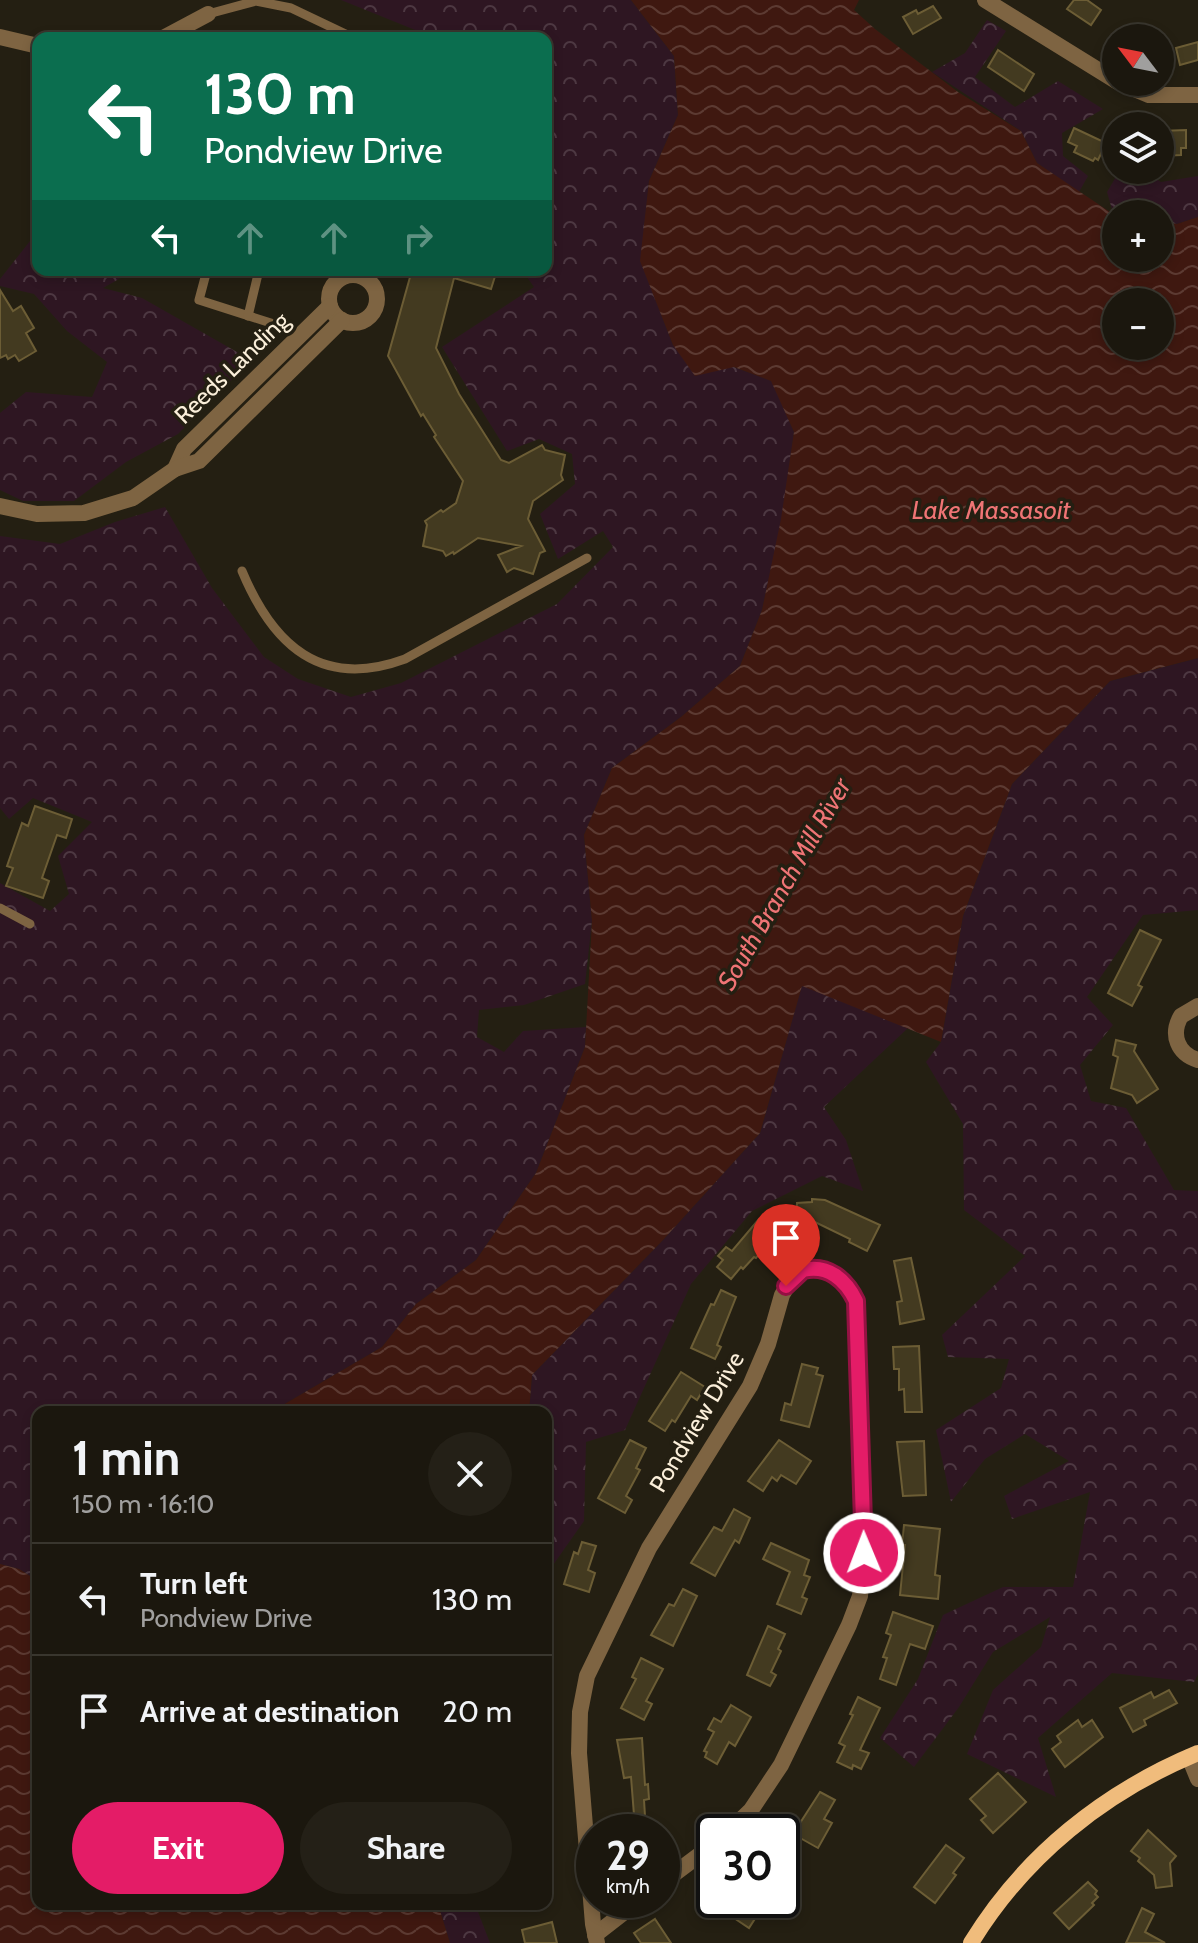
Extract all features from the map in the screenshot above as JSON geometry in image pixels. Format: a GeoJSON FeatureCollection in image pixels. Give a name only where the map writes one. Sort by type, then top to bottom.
{"type":"FeatureCollection","features":[{"type":"Feature","properties":{"kind":"main road"},"geometry":{"type":"LineString","coordinates":[[971,1943],[1014,1883],[1065,1833],[1125,1789],[1194,1755]]}},
{"type":"Feature","properties":{"kind":"street"},"geometry":{"type":"LineString","coordinates":[[985,0],[1102,73]]}},
{"type":"Feature","properties":{"kind":"street"},"geometry":{"type":"LineString","coordinates":[[174,32],[208,14]]}},
{"type":"Feature","properties":{"kind":"street"},"geometry":{"type":"LineString","coordinates":[[0,37],[32,45]]}},
{"type":"Feature","properties":{"kind":"street"},"geometry":{"type":"LineString","coordinates":[[1174,95],[1198,95]]}},
{"type":"Feature","properties":{"kind":"street","name":"Reeds Landing"},"geometry":{"type":"LineString","coordinates":[[175,469],[184,449],[330,306],[330,293],[342,277],[346,276]]}},
{"type":"Feature","properties":{"kind":"street","name":"Reeds Landing"},"geometry":{"type":"LineString","coordinates":[[0,506],[37,514],[84,513],[133,498],[175,469],[199,461],[342,320],[355,323],[372,314],[377,302],[372,283],[359,276]]}},
{"type":"Feature","properties":{"kind":"street"},"geometry":{"type":"LineString","coordinates":[[330,306],[342,320]]}},
{"type":"Feature","properties":{"kind":"street"},"geometry":{"type":"LineString","coordinates":[[299,337],[312,351]]}},
{"type":"Feature","properties":{"kind":"street"},"geometry":{"type":"LineString","coordinates":[[1198,1006],[1181,1016],[1175,1034],[1182,1052],[1198,1060]]}},
{"type":"Feature","properties":{"kind":"street","name":"Pondview Drive"},"geometry":{"type":"LineString","coordinates":[[596,1939],[579,1753],[580,1712],[587,1676],[649,1548],[757,1373],[786,1286],[803,1270],[818,1268],[832,1272],[856,1301],[864,1553],[860,1596],[853,1617],[781,1765],[747,1814]]}},
{"type":"Feature","properties":{"kind":"street"},"geometry":{"type":"LineString","coordinates":[[1194,1755],[1198,1779]]}},
{"type":"Feature","properties":{"kind":"street","name":"Pondview Drive"},"geometry":{"type":"LineString","coordinates":[[596,1939],[620,1918]]}},
{"type":"Feature","properties":{"kind":"lane"},"geometry":{"type":"LineString","coordinates":[[208,14],[256,1],[291,8],[341,32]]}},
{"type":"Feature","properties":{"kind":"lane"},"geometry":{"type":"LineString","coordinates":[[205,276],[199,300],[274,324],[299,337]]}},
{"type":"Feature","properties":{"kind":"lane"},"geometry":{"type":"LineString","coordinates":[[248,316],[258,276]]}},
{"type":"Feature","properties":{"kind":"lane"},"geometry":{"type":"LineString","coordinates":[[242,571],[265,617],[280,637],[315,662],[349,670],[373,668],[405,659],[587,558]]}},
{"type":"Feature","properties":{"kind":"lane"},"geometry":{"type":"LineString","coordinates":[[0,908],[30,924]]}},
{"type":"Feature","properties":{"kind":"green space"},"geometry":{"type":"Polygon","coordinates":[[[341,0],[631,0],[674,56],[678,115],[649,181],[641,262],[673,345],[772,381],[794,432],[782,519],[762,610],[740,666],[681,717],[612,768],[584,835],[592,921],[585,984],[524,1005],[479,1010],[477,1037],[504,1052],[523,1031],[586,1027],[585,1047],[536,1173],[476,1260],[416,1304],[382,1347],[281,1406],[32,1406],[32,1577],[19,1569],[0,1564],[0,883],[50,911],[69,894],[58,856],[92,822],[33,798],[9,819],[0,808],[0,536],[60,544],[115,522],[165,507],[212,588],[264,657],[298,679],[351,697],[401,683],[557,604],[613,547],[603,531],[558,559],[540,514],[575,484],[572,454],[539,439],[507,451],[442,347],[534,287],[526,276],[552,276],[552,32],[420,32],[341,0]]]}},
{"type":"Feature","properties":{"kind":"green space"},"geometry":{"type":"Polygon","coordinates":[[[987,20],[1006,31],[975,77],[1015,107],[1058,81],[1103,109],[1062,133],[1063,156],[1088,176],[1079,192],[1037,163],[1021,131],[932,72],[965,53],[987,20]]]}},
{"type":"Feature","properties":{"kind":"green space"},"geometry":{"type":"Polygon","coordinates":[[[1198,176],[1198,217],[1174,224],[1174,200],[1109,200],[1107,192],[1112,184],[1174,184],[1174,180],[1198,176]]]}},
{"type":"Feature","properties":{"kind":"green space"},"geometry":{"type":"Polygon","coordinates":[[[32,239],[32,276],[124,276],[103,288],[142,298],[251,360],[178,434],[126,462],[74,501],[23,501],[0,490],[0,413],[26,392],[92,397],[107,362],[67,331],[34,294],[0,286],[0,279],[32,239]]]}},
{"type":"Feature","properties":{"kind":"green space"},"geometry":{"type":"Polygon","coordinates":[[[1198,658],[1198,910],[1143,915],[1087,997],[1113,1025],[1080,1065],[1091,1101],[1126,1108],[1174,1190],[1198,1191],[1198,1674],[1194,1682],[1112,1673],[1038,1738],[1056,1797],[967,1754],[993,1690],[1041,1647],[1050,1617],[993,1652],[959,1707],[914,1767],[880,1738],[918,1679],[943,1615],[1003,1587],[1073,1587],[1090,1492],[1012,1519],[1004,1496],[1069,1461],[1025,1434],[985,1459],[951,1502],[936,1430],[1001,1388],[1009,1359],[948,1357],[942,1335],[1025,1256],[964,1210],[963,1124],[926,1062],[941,1042],[963,916],[1012,784],[1110,681],[1198,658]]]}},
{"type":"Feature","properties":{"kind":"green space"},"geometry":{"type":"Polygon","coordinates":[[[802,985],[908,1028],[824,1107],[846,1140],[863,1191],[822,1176],[752,1211],[691,1284],[625,1430],[586,1442],[584,1521],[552,1566],[552,1406],[529,1406],[532,1375],[663,1240],[760,1133],[802,985]]]}},
{"type":"Feature","properties":{"kind":"green space"},"geometry":{"type":"Polygon","coordinates":[[[440,1910],[477,1910],[490,1943],[450,1943],[440,1910]]]}},
{"type":"Feature","properties":{"kind":"water","name":"Lake Massasoit"},"geometry":{"type":"Polygon","coordinates":[[[631,0],[859,0],[854,10],[875,29],[958,92],[1021,131],[1037,163],[1102,207],[1102,272],[1174,272],[1174,224],[1198,217],[1198,658],[1110,681],[1012,784],[963,916],[941,1042],[802,986],[760,1133],[663,1240],[532,1375],[529,1406],[281,1406],[382,1347],[416,1304],[476,1260],[536,1173],[585,1047],[592,921],[584,835],[612,768],[681,717],[740,666],[762,610],[781,519],[794,432],[771,381],[734,367],[695,376],[673,345],[640,261],[649,181],[678,115],[674,56],[631,0]]]}},
{"type":"Feature","properties":{"kind":"water"},"geometry":{"type":"Polygon","coordinates":[[[0,1564],[19,1569],[32,1577],[32,1910],[440,1910],[450,1943],[0,1943],[0,1564]]]}},
{"type":"Feature","properties":{"kind":"building"},"geometry":{"type":"Polygon","coordinates":[[[1074,0],[1087,0],[1101,10],[1091,25],[1067,9],[1074,0]]]}},
{"type":"Feature","properties":{"kind":"building"},"geometry":{"type":"Polygon","coordinates":[[[933,6],[941,18],[913,34],[903,17],[933,6]]]}},
{"type":"Feature","properties":{"kind":"building"},"geometry":{"type":"Polygon","coordinates":[[[1198,42],[1198,60],[1180,65],[1176,48],[1198,42]]]}},
{"type":"Feature","properties":{"kind":"building"},"geometry":{"type":"Polygon","coordinates":[[[998,50],[1034,74],[1024,91],[988,67],[998,50]]]}},
{"type":"Feature","properties":{"kind":"building"},"geometry":{"type":"Polygon","coordinates":[[[1074,128],[1102,141],[1102,152],[1098,160],[1095,158],[1093,161],[1074,152],[1077,146],[1068,142],[1074,128]]]}},
{"type":"Feature","properties":{"kind":"building"},"geometry":{"type":"Polygon","coordinates":[[[1174,130],[1186,130],[1186,148],[1181,148],[1181,155],[1174,155],[1174,130]]]}},
{"type":"Feature","properties":{"kind":"building"},"geometry":{"type":"Polygon","coordinates":[[[410,276],[495,276],[491,289],[454,278],[436,348],[459,394],[501,460],[509,463],[542,445],[545,450],[565,455],[563,480],[533,501],[528,519],[545,551],[540,553],[533,574],[514,568],[507,572],[498,555],[521,546],[478,538],[446,556],[443,551],[423,546],[425,521],[456,503],[463,481],[423,414],[421,416],[388,356],[410,276]]]}},
{"type":"Feature","properties":{"kind":"building"},"geometry":{"type":"Polygon","coordinates":[[[0,290],[13,311],[21,306],[34,328],[26,333],[36,351],[19,361],[15,355],[8,359],[6,355],[0,358],[0,290]]]}},
{"type":"Feature","properties":{"kind":"building"},"geometry":{"type":"Polygon","coordinates":[[[35,806],[72,819],[66,838],[57,835],[42,878],[49,881],[43,898],[6,886],[13,868],[7,866],[22,823],[28,826],[35,806]]]}},
{"type":"Feature","properties":{"kind":"building"},"geometry":{"type":"Polygon","coordinates":[[[1140,930],[1161,940],[1138,985],[1142,987],[1132,1006],[1108,993],[1140,930]]]}},
{"type":"Feature","properties":{"kind":"building"},"geometry":{"type":"Polygon","coordinates":[[[1116,1040],[1136,1045],[1134,1051],[1158,1089],[1137,1103],[1132,1095],[1111,1088],[1118,1057],[1113,1055],[1116,1040]]]}},
{"type":"Feature","properties":{"kind":"building"},"geometry":{"type":"Polygon","coordinates":[[[812,1199],[825,1200],[880,1225],[867,1251],[815,1222],[796,1221],[797,1203],[812,1202],[812,1199]]]}},
{"type":"Feature","properties":{"kind":"building"},"geometry":{"type":"Polygon","coordinates":[[[759,1219],[775,1233],[756,1258],[743,1269],[741,1267],[731,1279],[717,1267],[723,1260],[718,1256],[726,1247],[732,1251],[759,1219]]]}},
{"type":"Feature","properties":{"kind":"building"},"geometry":{"type":"Polygon","coordinates":[[[911,1258],[924,1319],[900,1324],[897,1302],[902,1301],[894,1261],[911,1258]]]}},
{"type":"Feature","properties":{"kind":"building"},"geometry":{"type":"Polygon","coordinates":[[[721,1290],[736,1297],[717,1345],[721,1347],[715,1359],[691,1348],[711,1304],[714,1305],[721,1290]]]}},
{"type":"Feature","properties":{"kind":"building"},"geometry":{"type":"Polygon","coordinates":[[[919,1346],[922,1412],[905,1412],[904,1389],[899,1390],[899,1369],[894,1369],[893,1347],[919,1346]]]}},
{"type":"Feature","properties":{"kind":"building"},"geometry":{"type":"Polygon","coordinates":[[[802,1364],[818,1368],[816,1374],[823,1376],[809,1427],[781,1420],[785,1403],[791,1405],[802,1364]]]}},
{"type":"Feature","properties":{"kind":"building"},"geometry":{"type":"Polygon","coordinates":[[[681,1372],[705,1387],[697,1400],[691,1396],[675,1422],[672,1420],[665,1431],[649,1421],[681,1372]]]}},
{"type":"Feature","properties":{"kind":"building"},"geometry":{"type":"Polygon","coordinates":[[[630,1440],[646,1448],[636,1468],[640,1470],[626,1496],[632,1500],[625,1513],[598,1498],[630,1440]]]}},
{"type":"Feature","properties":{"kind":"building"},"geometry":{"type":"Polygon","coordinates":[[[779,1440],[811,1461],[796,1484],[781,1475],[777,1481],[772,1477],[763,1491],[748,1481],[779,1440]]]}},
{"type":"Feature","properties":{"kind":"building"},"geometry":{"type":"Polygon","coordinates":[[[924,1441],[926,1495],[903,1496],[897,1442],[924,1441]]]}},
{"type":"Feature","properties":{"kind":"building"},"geometry":{"type":"Polygon","coordinates":[[[734,1509],[750,1518],[739,1543],[735,1540],[715,1576],[691,1563],[714,1527],[722,1531],[734,1509]]]}},
{"type":"Feature","properties":{"kind":"building"},"geometry":{"type":"Polygon","coordinates":[[[904,1525],[940,1529],[935,1575],[940,1576],[938,1599],[900,1595],[904,1525]]]}},
{"type":"Feature","properties":{"kind":"building"},"geometry":{"type":"Polygon","coordinates":[[[582,1542],[596,1546],[588,1570],[595,1573],[589,1592],[564,1584],[574,1552],[578,1554],[582,1542]]]}},
{"type":"Feature","properties":{"kind":"building"},"geometry":{"type":"Polygon","coordinates":[[[771,1543],[809,1560],[804,1575],[810,1577],[802,1597],[807,1599],[801,1614],[777,1604],[790,1572],[763,1559],[771,1543]]]}},
{"type":"Feature","properties":{"kind":"building"},"geometry":{"type":"Polygon","coordinates":[[[683,1589],[697,1596],[673,1646],[651,1635],[669,1604],[674,1606],[683,1589]]]}},
{"type":"Feature","properties":{"kind":"building"},"geometry":{"type":"Polygon","coordinates":[[[893,1612],[933,1626],[925,1649],[910,1644],[896,1685],[880,1679],[887,1658],[883,1657],[891,1635],[886,1633],[893,1612]]]}},
{"type":"Feature","properties":{"kind":"building"},"geometry":{"type":"Polygon","coordinates":[[[768,1626],[785,1634],[771,1672],[776,1675],[770,1686],[747,1675],[768,1626]]]}},
{"type":"Feature","properties":{"kind":"building"},"geometry":{"type":"Polygon","coordinates":[[[641,1658],[663,1669],[646,1701],[652,1704],[644,1720],[621,1708],[636,1679],[632,1677],[641,1658]]]}},
{"type":"Feature","properties":{"kind":"building"},"geometry":{"type":"Polygon","coordinates":[[[1169,1690],[1177,1703],[1144,1720],[1146,1725],[1133,1732],[1120,1708],[1151,1692],[1154,1698],[1169,1690]]]}},
{"type":"Feature","properties":{"kind":"building"},"geometry":{"type":"Polygon","coordinates":[[[858,1697],[880,1708],[860,1750],[869,1753],[861,1769],[853,1765],[852,1769],[837,1762],[845,1746],[839,1743],[858,1697]]]}},
{"type":"Feature","properties":{"kind":"building"},"geometry":{"type":"Polygon","coordinates":[[[731,1705],[751,1717],[735,1746],[729,1742],[717,1764],[705,1757],[707,1752],[704,1751],[714,1732],[708,1729],[714,1718],[721,1722],[731,1705]]]}},
{"type":"Feature","properties":{"kind":"building"},"geometry":{"type":"Polygon","coordinates":[[[1078,1720],[1082,1727],[1092,1720],[1103,1737],[1065,1767],[1052,1749],[1061,1742],[1057,1736],[1078,1720]]]}},
{"type":"Feature","properties":{"kind":"building"},"geometry":{"type":"Polygon","coordinates":[[[642,1738],[649,1799],[644,1800],[645,1814],[634,1814],[631,1777],[624,1778],[617,1740],[642,1738]]]}},
{"type":"Feature","properties":{"kind":"building"},"geometry":{"type":"Polygon","coordinates":[[[998,1773],[1026,1802],[993,1833],[981,1820],[986,1816],[970,1799],[998,1773]]]}},
{"type":"Feature","properties":{"kind":"building"},"geometry":{"type":"Polygon","coordinates":[[[820,1792],[835,1800],[824,1819],[832,1823],[818,1848],[800,1838],[800,1823],[820,1792]]]}},
{"type":"Feature","properties":{"kind":"building"},"geometry":{"type":"Polygon","coordinates":[[[1148,1830],[1176,1856],[1170,1863],[1172,1886],[1156,1888],[1154,1875],[1131,1851],[1148,1830]]]}},
{"type":"Feature","properties":{"kind":"building"},"geometry":{"type":"Polygon","coordinates":[[[946,1845],[964,1858],[953,1873],[956,1875],[935,1903],[914,1887],[946,1845]]]}},
{"type":"Feature","properties":{"kind":"building"},"geometry":{"type":"Polygon","coordinates":[[[1088,1882],[1097,1891],[1095,1894],[1098,1897],[1092,1903],[1094,1905],[1069,1929],[1054,1913],[1088,1882]]]}},
{"type":"Feature","properties":{"kind":"building"},"geometry":{"type":"Polygon","coordinates":[[[1142,1908],[1154,1914],[1145,1932],[1165,1943],[1126,1943],[1142,1908]]]}},
{"type":"Feature","properties":{"kind":"building"},"geometry":{"type":"Polygon","coordinates":[[[734,1918],[755,1918],[749,1928],[734,1918]]]}},
{"type":"Feature","properties":{"kind":"building"},"geometry":{"type":"Polygon","coordinates":[[[655,1919],[671,1943],[641,1943],[634,1933],[655,1919]]]}},
{"type":"Feature","properties":{"kind":"building"},"geometry":{"type":"Polygon","coordinates":[[[552,1922],[557,1943],[525,1943],[522,1930],[552,1922]]]}},
{"type":"Feature","properties":{"kind":"route"},"geometry":{"type":"LineString","coordinates":[[786,1286],[803,1270],[825,1269],[839,1278],[856,1301],[864,1553]]}},
{"type":"Feature","properties":{"kind":"water label","name":"South Branch Mill River"},"geometry":{"type":"Point","coordinates":[784,884]}}]}
